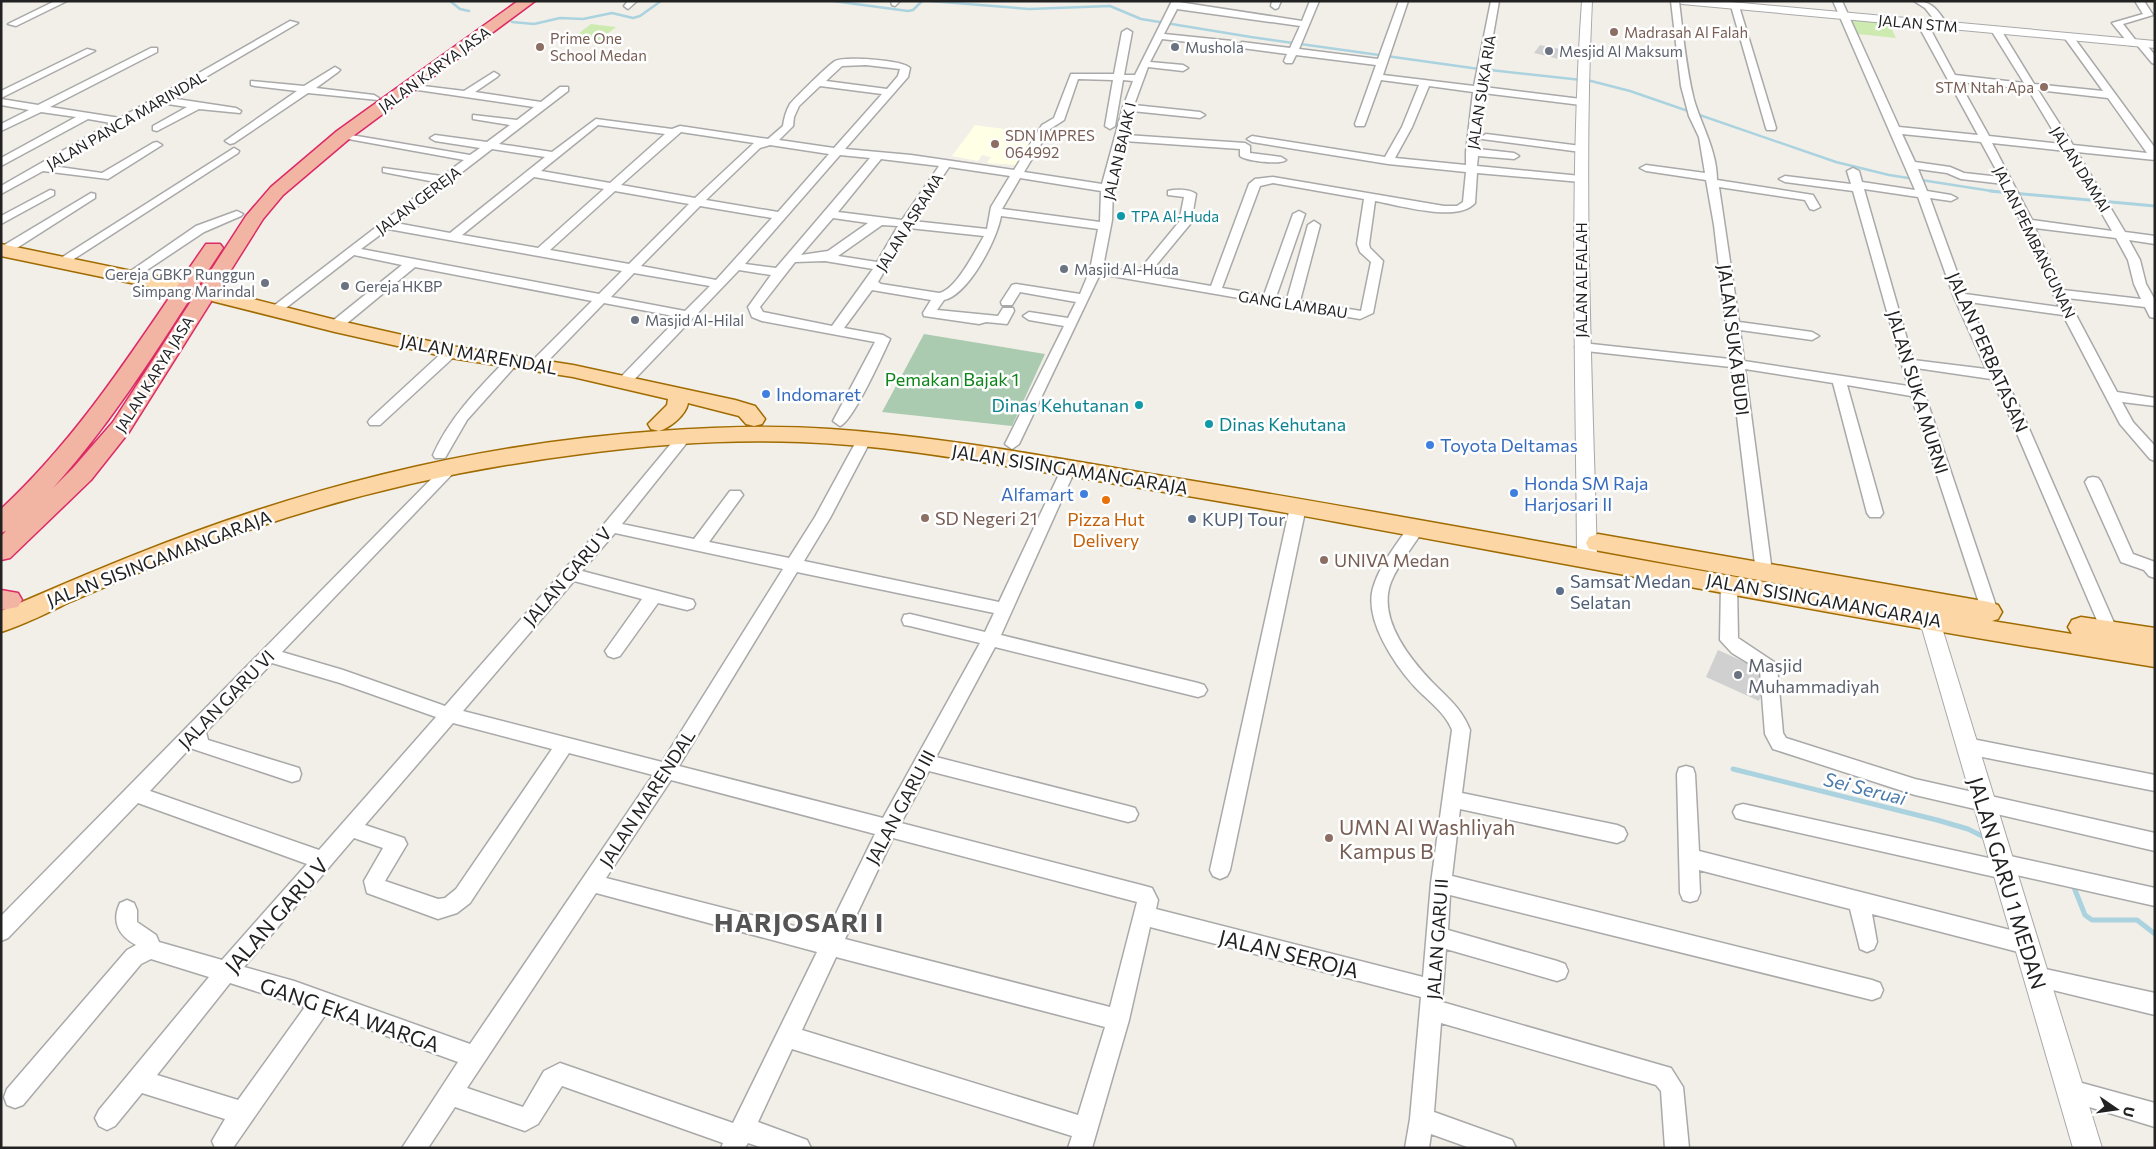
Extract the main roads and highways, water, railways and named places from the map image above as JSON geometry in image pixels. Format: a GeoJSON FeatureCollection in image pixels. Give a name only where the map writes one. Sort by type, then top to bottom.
{"type":"FeatureCollection","features":[{"type":"Feature","properties":{"kind":"highway","name":"JALAN KARYA JASA"},"geometry":{"type":"LineString","coordinates":[[495,19],[509,1]]}},
{"type":"Feature","properties":{"kind":"highway","name":"JALAN KARYA JASA"},"geometry":{"type":"LineString","coordinates":[[1,551],[82,474],[121,427],[237,214],[280,169],[324,133],[374,98],[441,57],[495,19],[528,1]]}},
{"type":"Feature","properties":{"kind":"highway","name":"JALAN KARYA JASA"},"geometry":{"type":"LineString","coordinates":[[1,524],[29,500],[76,449],[118,390],[195,291],[277,191],[343,135],[411,86],[441,57]]}},
{"type":"Feature","properties":{"kind":"main road","name":"JALAN MARENDAL"},"geometry":{"type":"LineString","coordinates":[[3,250],[195,291],[335,326],[451,352],[573,371],[679,395],[747,411],[763,427]]}},
{"type":"Feature","properties":{"kind":"main road"},"geometry":{"type":"LineString","coordinates":[[659,424],[677,407],[679,395]]}},
{"type":"Feature","properties":{"kind":"main road","name":"JALAN SISINGAMANGARAJA"},"geometry":{"type":"LineString","coordinates":[[445,462],[763,427],[840,421],[1012,444],[1586,549],[1729,584],[2155,657]]}},
{"type":"Feature","properties":{"kind":"main road","name":"JALAN SISINGAMANGARAJA"},"geometry":{"type":"LineString","coordinates":[[3,606],[269,515],[344,494],[445,462],[562,433],[659,424],[763,427],[865,438],[1069,468],[1417,527],[1764,572],[1990,612],[2155,638]]}},
{"type":"Feature","properties":{"kind":"waterway"},"geometry":{"type":"LineString","coordinates":[[450,1],[460,9],[469,11]]}},
{"type":"Feature","properties":{"kind":"waterway"},"geometry":{"type":"LineString","coordinates":[[512,22],[534,24],[560,18],[583,19],[612,13],[633,18],[640,16],[661,1]]}},
{"type":"Feature","properties":{"kind":"waterway"},"geometry":{"type":"LineString","coordinates":[[833,1],[908,11],[913,10],[922,1]]}},
{"type":"Feature","properties":{"kind":"waterway"},"geometry":{"type":"LineString","coordinates":[[930,1],[1029,9],[1110,6],[1141,19],[1251,37],[1472,68],[1591,81],[1630,91],[1836,162],[1889,175],[1994,191]]}},
{"type":"Feature","properties":{"kind":"waterway"},"geometry":{"type":"LineString","coordinates":[[1994,191],[2155,206]]}},
{"type":"Feature","properties":{"kind":"waterway"},"geometry":{"type":"LineString","coordinates":[[1994,191],[1998,192]]}},
{"type":"Feature","properties":{"kind":"waterway","name":"Sei Seruai"},"geometry":{"type":"LineString","coordinates":[[1733,769],[1937,820],[1968,829],[1986,838]]}},
{"type":"Feature","properties":{"kind":"waterway","name":"Sei Seruai"},"geometry":{"type":"LineString","coordinates":[[2073,885],[2085,915],[2092,920],[2137,920],[2155,934]]}},
{"type":"Feature","properties":{"kind":"place","name":"Madrasah Al Falah"},"geometry":{"type":"Point","coordinates":[1614,32]}},
{"type":"Feature","properties":{"kind":"place","name":"Prime One School Medan"},"geometry":{"type":"Point","coordinates":[540,47]}},
{"type":"Feature","properties":{"kind":"place","name":"Mushola"},"geometry":{"type":"Point","coordinates":[1175,47]}},
{"type":"Feature","properties":{"kind":"place","name":"Mesjid Al Maksum"},"geometry":{"type":"Point","coordinates":[1549,51]}},
{"type":"Feature","properties":{"kind":"place","name":"STM Ntah Apa"},"geometry":{"type":"Point","coordinates":[2044,87]}},
{"type":"Feature","properties":{"kind":"place","name":"SDN IMPRES 064992"},"geometry":{"type":"Point","coordinates":[995,144]}},
{"type":"Feature","properties":{"kind":"place","name":"TPA Al-Huda"},"geometry":{"type":"Point","coordinates":[1121,216]}},
{"type":"Feature","properties":{"kind":"place","name":"Masjid Al-Huda"},"geometry":{"type":"Point","coordinates":[1064,269]}},
{"type":"Feature","properties":{"kind":"place","name":"Gereja GBKP Runggun Simpang Marindal"},"geometry":{"type":"Point","coordinates":[265,283]}},
{"type":"Feature","properties":{"kind":"place","name":"Gereja HKBP"},"geometry":{"type":"Point","coordinates":[345,286]}},
{"type":"Feature","properties":{"kind":"place","name":"Masjid Al-Hilal"},"geometry":{"type":"Point","coordinates":[635,320]}},
{"type":"Feature","properties":{"kind":"place","name":"Indomaret"},"geometry":{"type":"Point","coordinates":[766,394]}},
{"type":"Feature","properties":{"kind":"place","name":"Dinas Kehutanan"},"geometry":{"type":"Point","coordinates":[1139,405]}},
{"type":"Feature","properties":{"kind":"place","name":"Dinas Kehutana"},"geometry":{"type":"Point","coordinates":[1209,424]}},
{"type":"Feature","properties":{"kind":"place","name":"Toyota Deltamas"},"geometry":{"type":"Point","coordinates":[1430,445]}},
{"type":"Feature","properties":{"kind":"place","name":"Honda SM Raja Harjosari II"},"geometry":{"type":"Point","coordinates":[1514,493]}},
{"type":"Feature","properties":{"kind":"place","name":"Alfamart"},"geometry":{"type":"Point","coordinates":[1084,494]}},
{"type":"Feature","properties":{"kind":"place","name":"Pizza Hut Delivery"},"geometry":{"type":"Point","coordinates":[1106,500]}},
{"type":"Feature","properties":{"kind":"place","name":"SD Negeri 21"},"geometry":{"type":"Point","coordinates":[925,518]}},
{"type":"Feature","properties":{"kind":"place","name":"KUPJ Tour"},"geometry":{"type":"Point","coordinates":[1192,519]}},
{"type":"Feature","properties":{"kind":"place","name":"UNIVA Medan"},"geometry":{"type":"Point","coordinates":[1324,560]}},
{"type":"Feature","properties":{"kind":"place","name":"Samsat Medan Selatan"},"geometry":{"type":"Point","coordinates":[1560,591]}},
{"type":"Feature","properties":{"kind":"place","name":"Masjid Muhammadiyah"},"geometry":{"type":"Point","coordinates":[1738,675]}},
{"type":"Feature","properties":{"kind":"place","name":"UMN Al Washliyah Kampus B"},"geometry":{"type":"Point","coordinates":[1329,838]}},
{"type":"Feature","properties":{"kind":"district","name":"HARJOSARI I"},"geometry":{"type":"Point","coordinates":[799,921]}},
{"type":"Feature","properties":{"kind":"park label","name":"Pemakan Bajak 1"},"geometry":{"type":"Point","coordinates":[952,379]}}]}
